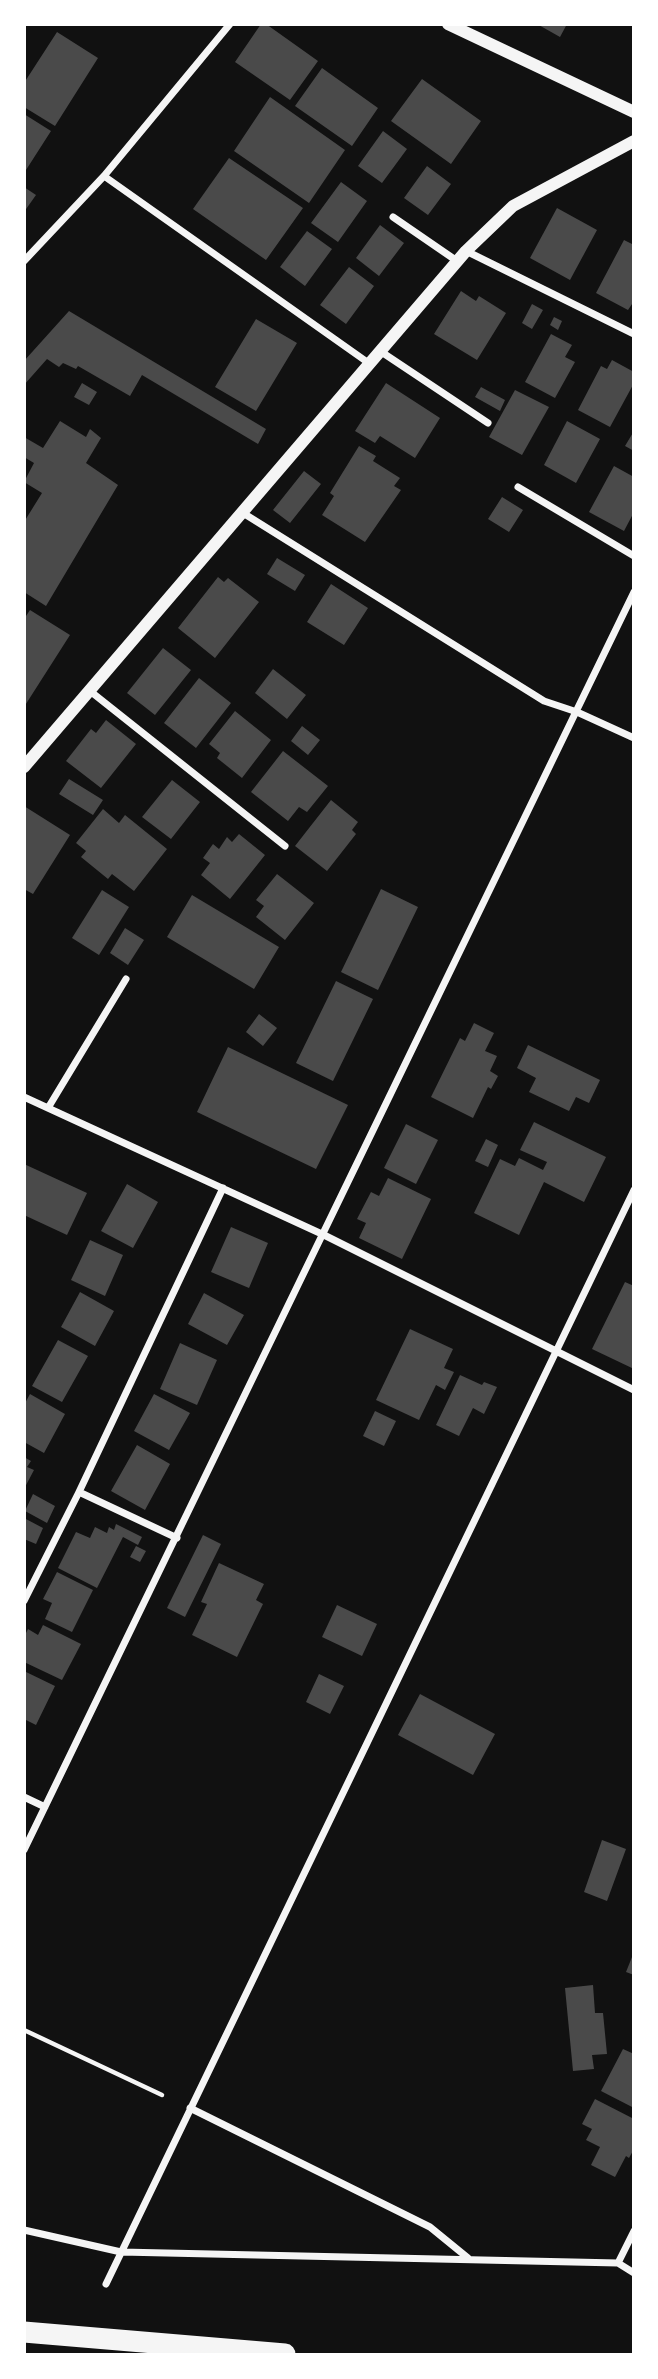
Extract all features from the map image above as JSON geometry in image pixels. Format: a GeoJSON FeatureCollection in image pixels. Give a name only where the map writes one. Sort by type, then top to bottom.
{"type":"FeatureCollection","features":[{"type":"Feature","properties":{"kind":"highway"},"geometry":{"type":"LineString","coordinates":[[24,2332],[285,2354]]}},
{"type":"Feature","properties":{"kind":"street"},"geometry":{"type":"LineString","coordinates":[[24,261],[104,176],[230,24]]}},
{"type":"Feature","properties":{"kind":"street"},"geometry":{"type":"LineString","coordinates":[[449,24],[634,112]]}},
{"type":"Feature","properties":{"kind":"street"},"geometry":{"type":"LineString","coordinates":[[24,767],[461,256],[513,206],[634,141]]}},
{"type":"Feature","properties":{"kind":"street"},"geometry":{"type":"LineString","coordinates":[[104,176],[370,364]]}},
{"type":"Feature","properties":{"kind":"street"},"geometry":{"type":"LineString","coordinates":[[393,217],[461,256],[634,334]]}},
{"type":"Feature","properties":{"kind":"street"},"geometry":{"type":"LineString","coordinates":[[380,351],[488,423]]}},
{"type":"Feature","properties":{"kind":"street"},"geometry":{"type":"LineString","coordinates":[[518,487],[634,556]]}},
{"type":"Feature","properties":{"kind":"street"},"geometry":{"type":"LineString","coordinates":[[243,513],[544,701],[577,712],[634,738]]}},
{"type":"Feature","properties":{"kind":"street"},"geometry":{"type":"LineString","coordinates":[[24,1850],[634,592]]}},
{"type":"Feature","properties":{"kind":"street"},"geometry":{"type":"LineString","coordinates":[[90,691],[285,846]]}},
{"type":"Feature","properties":{"kind":"street"},"geometry":{"type":"LineString","coordinates":[[48,1108],[126,979]]}},
{"type":"Feature","properties":{"kind":"street"},"geometry":{"type":"LineString","coordinates":[[24,1097],[324,1235],[634,1390]]}},
{"type":"Feature","properties":{"kind":"street"},"geometry":{"type":"LineString","coordinates":[[24,1601],[79,1492],[223,1188]]}},
{"type":"Feature","properties":{"kind":"street"},"geometry":{"type":"LineString","coordinates":[[106,2284],[634,1190]]}},
{"type":"Feature","properties":{"kind":"street"},"geometry":{"type":"LineString","coordinates":[[79,1492],[177,1538]]}},
{"type":"Feature","properties":{"kind":"street"},"geometry":{"type":"LineString","coordinates":[[24,1797],[45,1807]]}},
{"type":"Feature","properties":{"kind":"street"},"geometry":{"type":"LineString","coordinates":[[190,2108],[430,2227],[469,2259]]}},
{"type":"Feature","properties":{"kind":"street"},"geometry":{"type":"LineString","coordinates":[[24,2230],[121,2252],[618,2263],[634,2273]]}},
{"type":"Feature","properties":{"kind":"street"},"geometry":{"type":"LineString","coordinates":[[618,2263],[634,2231]]}},
{"type":"Feature","properties":{"kind":"path"},"geometry":{"type":"LineString","coordinates":[[24,2030],[162,2095]]}},
{"type":"Feature","properties":{"kind":"building"},"geometry":{"type":"Polygon","coordinates":[[[261,24],[266,24],[318,61],[290,100],[235,62],[261,24]]]}},
{"type":"Feature","properties":{"kind":"building"},"geometry":{"type":"Polygon","coordinates":[[[537,24],[567,24],[560,37],[537,24]]]}},
{"type":"Feature","properties":{"kind":"building"},"geometry":{"type":"Polygon","coordinates":[[[57,32],[98,58],[55,126],[24,107],[24,83],[57,32]]]}},
{"type":"Feature","properties":{"kind":"building"},"geometry":{"type":"Polygon","coordinates":[[[322,68],[378,108],[352,146],[295,106],[322,68]]]}},
{"type":"Feature","properties":{"kind":"building"},"geometry":{"type":"Polygon","coordinates":[[[422,79],[481,121],[451,164],[391,121],[422,79]]]}},
{"type":"Feature","properties":{"kind":"building"},"geometry":{"type":"Polygon","coordinates":[[[270,97],[345,150],[309,203],[234,151],[270,97]]]}},
{"type":"Feature","properties":{"kind":"building"},"geometry":{"type":"Polygon","coordinates":[[[24,114],[51,131],[26,170],[24,169],[24,114]]]}},
{"type":"Feature","properties":{"kind":"building"},"geometry":{"type":"Polygon","coordinates":[[[383,131],[407,149],[382,183],[358,166],[383,131]]]}},
{"type":"Feature","properties":{"kind":"building"},"geometry":{"type":"Polygon","coordinates":[[[229,158],[303,208],[266,260],[193,209],[229,158]]]}},
{"type":"Feature","properties":{"kind":"building"},"geometry":{"type":"Polygon","coordinates":[[[427,166],[451,184],[428,215],[404,198],[427,166]]]}},
{"type":"Feature","properties":{"kind":"building"},"geometry":{"type":"Polygon","coordinates":[[[341,182],[367,201],[338,242],[311,223],[341,182]]]}},
{"type":"Feature","properties":{"kind":"building"},"geometry":{"type":"Polygon","coordinates":[[[24,187],[36,195],[24,212],[24,187]]]}},
{"type":"Feature","properties":{"kind":"building"},"geometry":{"type":"Polygon","coordinates":[[[557,208],[597,230],[570,280],[530,258],[557,208]]]}},
{"type":"Feature","properties":{"kind":"building"},"geometry":{"type":"Polygon","coordinates":[[[380,225],[404,243],[379,276],[356,258],[380,225]]]}},
{"type":"Feature","properties":{"kind":"building"},"geometry":{"type":"Polygon","coordinates":[[[307,231],[332,249],[305,286],[280,267],[307,231]]]}},
{"type":"Feature","properties":{"kind":"building"},"geometry":{"type":"Polygon","coordinates":[[[624,240],[634,245],[634,301],[628,310],[596,293],[624,240]]]}},
{"type":"Feature","properties":{"kind":"building"},"geometry":{"type":"Polygon","coordinates":[[[349,267],[374,286],[346,324],[320,305],[349,267]]]}},
{"type":"Feature","properties":{"kind":"building"},"geometry":{"type":"Polygon","coordinates":[[[461,291],[476,301],[479,296],[506,313],[477,360],[434,334],[461,291]]]}},
{"type":"Feature","properties":{"kind":"building"},"geometry":{"type":"Polygon","coordinates":[[[532,304],[543,310],[532,329],[522,323],[532,304]]]}},
{"type":"Feature","properties":{"kind":"building"},"geometry":{"type":"Polygon","coordinates":[[[69,311],[266,429],[258,444],[142,375],[130,396],[78,366],[76,369],[63,363],[59,367],[47,359],[24,385],[24,361],[69,311]]]}},
{"type":"Feature","properties":{"kind":"building"},"geometry":{"type":"Polygon","coordinates":[[[554,317],[562,321],[558,330],[550,325],[554,317]]]}},
{"type":"Feature","properties":{"kind":"building"},"geometry":{"type":"Polygon","coordinates":[[[256,319],[297,343],[256,411],[215,387],[256,319]]]}},
{"type":"Feature","properties":{"kind":"building"},"geometry":{"type":"Polygon","coordinates":[[[551,334],[572,345],[565,357],[575,362],[555,398],[525,382],[551,334]]]}},
{"type":"Feature","properties":{"kind":"building"},"geometry":{"type":"Polygon","coordinates":[[[612,360],[634,372],[634,383],[610,427],[578,410],[601,366],[607,369],[612,360]]]}},
{"type":"Feature","properties":{"kind":"building"},"geometry":{"type":"Polygon","coordinates":[[[82,383],[97,392],[89,405],[74,397],[82,383]]]}},
{"type":"Feature","properties":{"kind":"building"},"geometry":{"type":"Polygon","coordinates":[[[386,383],[440,418],[415,458],[380,436],[375,443],[355,431],[386,383]]]}},
{"type":"Feature","properties":{"kind":"building"},"geometry":{"type":"Polygon","coordinates":[[[481,387],[505,400],[500,411],[475,397],[481,387]]]}},
{"type":"Feature","properties":{"kind":"building"},"geometry":{"type":"Polygon","coordinates":[[[515,390],[549,407],[522,455],[489,437],[515,390]]]}},
{"type":"Feature","properties":{"kind":"building"},"geometry":{"type":"Polygon","coordinates":[[[60,421],[86,437],[90,429],[101,438],[86,463],[118,485],[46,606],[24,592],[24,522],[42,493],[24,482],[34,463],[24,457],[24,437],[43,448],[60,421]]]}},
{"type":"Feature","properties":{"kind":"building"},"geometry":{"type":"Polygon","coordinates":[[[567,421],[600,439],[576,483],[544,465],[567,421]]]}},
{"type":"Feature","properties":{"kind":"building"},"geometry":{"type":"Polygon","coordinates":[[[634,431],[634,451],[625,446],[634,431]]]}},
{"type":"Feature","properties":{"kind":"building"},"geometry":{"type":"Polygon","coordinates":[[[359,446],[376,456],[373,461],[400,478],[394,486],[401,490],[365,542],[322,515],[334,496],[330,493],[359,446]]]}},
{"type":"Feature","properties":{"kind":"building"},"geometry":{"type":"Polygon","coordinates":[[[614,466],[634,477],[634,512],[624,531],[589,512],[614,466]]]}},
{"type":"Feature","properties":{"kind":"building"},"geometry":{"type":"Polygon","coordinates":[[[304,471],[321,484],[290,523],[273,510],[304,471]]]}},
{"type":"Feature","properties":{"kind":"building"},"geometry":{"type":"Polygon","coordinates":[[[502,497],[523,510],[509,532],[488,519],[502,497]]]}},
{"type":"Feature","properties":{"kind":"building"},"geometry":{"type":"Polygon","coordinates":[[[277,558],[305,575],[295,591],[267,574],[277,558]]]}},
{"type":"Feature","properties":{"kind":"building"},"geometry":{"type":"Polygon","coordinates":[[[218,577],[224,582],[228,578],[259,602],[215,658],[178,628],[218,577]]]}},
{"type":"Feature","properties":{"kind":"building"},"geometry":{"type":"Polygon","coordinates":[[[331,584],[368,608],[344,645],[307,622],[331,584]]]}},
{"type":"Feature","properties":{"kind":"building"},"geometry":{"type":"Polygon","coordinates":[[[30,610],[70,635],[24,707],[24,619],[30,610]]]}},
{"type":"Feature","properties":{"kind":"building"},"geometry":{"type":"Polygon","coordinates":[[[163,648],[191,670],[155,715],[127,693],[163,648]]]}},
{"type":"Feature","properties":{"kind":"building"},"geometry":{"type":"Polygon","coordinates":[[[273,669],[306,695],[287,719],[255,693],[273,669]]]}},
{"type":"Feature","properties":{"kind":"building"},"geometry":{"type":"Polygon","coordinates":[[[199,678],[231,703],[196,748],[164,723],[199,678]]]}},
{"type":"Feature","properties":{"kind":"building"},"geometry":{"type":"Polygon","coordinates":[[[235,711],[271,740],[242,778],[217,758],[220,753],[209,744],[235,711]]]}},
{"type":"Feature","properties":{"kind":"building"},"geometry":{"type":"Polygon","coordinates":[[[106,720],[136,744],[101,788],[66,761],[91,729],[96,733],[106,720]]]}},
{"type":"Feature","properties":{"kind":"building"},"geometry":{"type":"Polygon","coordinates":[[[302,726],[320,740],[308,755],[291,741],[302,726]]]}},
{"type":"Feature","properties":{"kind":"building"},"geometry":{"type":"Polygon","coordinates":[[[283,751],[328,786],[307,812],[299,807],[288,821],[251,792],[283,751]]]}},
{"type":"Feature","properties":{"kind":"building"},"geometry":{"type":"Polygon","coordinates":[[[69,779],[103,800],[93,815],[59,794],[69,779]]]}},
{"type":"Feature","properties":{"kind":"building"},"geometry":{"type":"Polygon","coordinates":[[[172,780],[200,802],[171,839],[142,817],[172,780]]]}},
{"type":"Feature","properties":{"kind":"building"},"geometry":{"type":"Polygon","coordinates":[[[331,800],[358,822],[352,830],[356,834],[327,871],[295,846],[331,800]]]}},
{"type":"Feature","properties":{"kind":"building"},"geometry":{"type":"Polygon","coordinates":[[[24,806],[70,835],[33,894],[24,889],[24,806]]]}},
{"type":"Feature","properties":{"kind":"building"},"geometry":{"type":"Polygon","coordinates":[[[103,809],[119,823],[125,815],[167,849],[134,891],[112,874],[108,879],[81,857],[86,851],[76,843],[103,809]]]}},
{"type":"Feature","properties":{"kind":"building"},"geometry":{"type":"Polygon","coordinates":[[[239,834],[265,855],[230,899],[201,875],[210,863],[203,858],[213,844],[219,849],[227,837],[232,842],[239,834]]]}},
{"type":"Feature","properties":{"kind":"building"},"geometry":{"type":"Polygon","coordinates":[[[277,874],[314,903],[285,940],[256,917],[264,906],[256,900],[277,874]]]}},
{"type":"Feature","properties":{"kind":"building"},"geometry":{"type":"Polygon","coordinates":[[[381,889],[418,907],[378,990],[341,972],[381,889]]]}},
{"type":"Feature","properties":{"kind":"building"},"geometry":{"type":"Polygon","coordinates":[[[102,890],[129,907],[99,955],[72,938],[102,890]]]}},
{"type":"Feature","properties":{"kind":"building"},"geometry":{"type":"Polygon","coordinates":[[[192,895],[279,947],[254,989],[167,937],[192,895]]]}},
{"type":"Feature","properties":{"kind":"building"},"geometry":{"type":"Polygon","coordinates":[[[125,928],[144,940],[128,965],[110,953],[125,928]]]}},
{"type":"Feature","properties":{"kind":"building"},"geometry":{"type":"Polygon","coordinates":[[[336,981],[373,999],[333,1081],[296,1063],[336,981]]]}},
{"type":"Feature","properties":{"kind":"building"},"geometry":{"type":"Polygon","coordinates":[[[259,1014],[277,1028],[263,1046],[246,1032],[259,1014]]]}},
{"type":"Feature","properties":{"kind":"building"},"geometry":{"type":"Polygon","coordinates":[[[474,1023],[494,1033],[485,1051],[497,1056],[490,1071],[498,1076],[491,1089],[488,1087],[473,1118],[431,1097],[460,1038],[465,1041],[474,1023]]]}},
{"type":"Feature","properties":{"kind":"building"},"geometry":{"type":"Polygon","coordinates":[[[528,1045],[600,1080],[589,1103],[576,1097],[569,1111],[529,1092],[536,1078],[517,1068],[528,1045]]]}},
{"type":"Feature","properties":{"kind":"building"},"geometry":{"type":"Polygon","coordinates":[[[228,1047],[348,1105],[316,1169],[197,1112],[228,1047]]]}},
{"type":"Feature","properties":{"kind":"building"},"geometry":{"type":"Polygon","coordinates":[[[534,1122],[606,1157],[584,1202],[544,1182],[519,1235],[474,1213],[500,1159],[515,1166],[519,1158],[543,1170],[547,1162],[520,1150],[534,1122]]]}},
{"type":"Feature","properties":{"kind":"building"},"geometry":{"type":"Polygon","coordinates":[[[406,1124],[438,1140],[416,1184],[384,1168],[406,1124]]]}},
{"type":"Feature","properties":{"kind":"building"},"geometry":{"type":"Polygon","coordinates":[[[486,1139],[498,1145],[488,1167],[475,1161],[486,1139]]]}},
{"type":"Feature","properties":{"kind":"building"},"geometry":{"type":"Polygon","coordinates":[[[24,1164],[87,1193],[67,1235],[24,1215],[24,1164]]]}},
{"type":"Feature","properties":{"kind":"building"},"geometry":{"type":"Polygon","coordinates":[[[388,1178],[431,1199],[402,1259],[359,1238],[366,1223],[357,1219],[371,1192],[379,1196],[388,1178]]]}},
{"type":"Feature","properties":{"kind":"building"},"geometry":{"type":"Polygon","coordinates":[[[127,1184],[158,1202],[133,1248],[101,1231],[127,1184]]]}},
{"type":"Feature","properties":{"kind":"building"},"geometry":{"type":"Polygon","coordinates":[[[231,1227],[268,1243],[249,1288],[211,1272],[231,1227]]]}},
{"type":"Feature","properties":{"kind":"building"},"geometry":{"type":"Polygon","coordinates":[[[90,1240],[123,1255],[105,1296],[71,1280],[90,1240]]]}},
{"type":"Feature","properties":{"kind":"building"},"geometry":{"type":"Polygon","coordinates":[[[625,1282],[634,1286],[634,1369],[592,1349],[625,1282]]]}},
{"type":"Feature","properties":{"kind":"building"},"geometry":{"type":"Polygon","coordinates":[[[80,1292],[114,1311],[95,1346],[61,1327],[80,1292]]]}},
{"type":"Feature","properties":{"kind":"building"},"geometry":{"type":"Polygon","coordinates":[[[204,1293],[244,1315],[227,1345],[188,1324],[204,1293]]]}},
{"type":"Feature","properties":{"kind":"building"},"geometry":{"type":"Polygon","coordinates":[[[410,1329],[453,1349],[444,1368],[454,1372],[445,1390],[436,1385],[419,1420],[376,1400],[410,1329]]]}},
{"type":"Feature","properties":{"kind":"building"},"geometry":{"type":"Polygon","coordinates":[[[58,1340],[88,1356],[62,1402],[32,1386],[58,1340]]]}},
{"type":"Feature","properties":{"kind":"building"},"geometry":{"type":"Polygon","coordinates":[[[180,1343],[217,1360],[197,1405],[160,1389],[180,1343]]]}},
{"type":"Feature","properties":{"kind":"building"},"geometry":{"type":"Polygon","coordinates":[[[460,1375],[482,1385],[484,1382],[497,1387],[484,1414],[473,1408],[459,1436],[436,1425],[460,1375]]]}},
{"type":"Feature","properties":{"kind":"building"},"geometry":{"type":"Polygon","coordinates":[[[30,1394],[65,1414],[44,1453],[24,1442],[24,1405],[30,1394]]]}},
{"type":"Feature","properties":{"kind":"building"},"geometry":{"type":"Polygon","coordinates":[[[154,1394],[190,1413],[169,1450],[134,1431],[154,1394]]]}},
{"type":"Feature","properties":{"kind":"building"},"geometry":{"type":"Polygon","coordinates":[[[375,1411],[396,1421],[384,1446],[363,1436],[375,1411]]]}},
{"type":"Feature","properties":{"kind":"building"},"geometry":{"type":"Polygon","coordinates":[[[137,1445],[170,1464],[145,1510],[111,1491],[137,1445]]]}},
{"type":"Feature","properties":{"kind":"building"},"geometry":{"type":"Polygon","coordinates":[[[24,1457],[31,1461],[27,1467],[34,1470],[24,1489],[24,1457]]]}},
{"type":"Feature","properties":{"kind":"building"},"geometry":{"type":"Polygon","coordinates":[[[33,1494],[55,1506],[47,1523],[25,1511],[33,1494]]]}},
{"type":"Feature","properties":{"kind":"building"},"geometry":{"type":"Polygon","coordinates":[[[24,1518],[43,1528],[36,1544],[24,1539],[24,1518]]]}},
{"type":"Feature","properties":{"kind":"building"},"geometry":{"type":"Polygon","coordinates":[[[116,1524],[142,1537],[138,1545],[123,1537],[97,1588],[58,1568],[76,1532],[90,1538],[95,1527],[107,1533],[109,1527],[114,1530],[116,1524]]]}},
{"type":"Feature","properties":{"kind":"building"},"geometry":{"type":"Polygon","coordinates":[[[203,1535],[221,1544],[185,1617],[167,1608],[203,1535]]]}},
{"type":"Feature","properties":{"kind":"building"},"geometry":{"type":"Polygon","coordinates":[[[136,1546],[146,1551],[140,1562],[130,1557],[136,1546]]]}},
{"type":"Feature","properties":{"kind":"building"},"geometry":{"type":"Polygon","coordinates":[[[219,1563],[264,1584],[256,1600],[263,1604],[237,1657],[192,1635],[207,1604],[201,1602],[219,1563]]]}},
{"type":"Feature","properties":{"kind":"building"},"geometry":{"type":"Polygon","coordinates":[[[57,1572],[93,1590],[72,1632],[45,1619],[52,1603],[43,1599],[57,1572]]]}},
{"type":"Feature","properties":{"kind":"building"},"geometry":{"type":"Polygon","coordinates":[[[337,1605],[377,1624],[362,1656],[322,1637],[337,1605]]]}},
{"type":"Feature","properties":{"kind":"building"},"geometry":{"type":"Polygon","coordinates":[[[43,1625],[81,1644],[62,1680],[24,1662],[24,1637],[28,1629],[38,1635],[43,1625]]]}},
{"type":"Feature","properties":{"kind":"building"},"geometry":{"type":"Polygon","coordinates":[[[24,1671],[55,1686],[36,1725],[24,1719],[24,1671]]]}},
{"type":"Feature","properties":{"kind":"building"},"geometry":{"type":"Polygon","coordinates":[[[319,1674],[344,1686],[330,1714],[306,1702],[319,1674]]]}},
{"type":"Feature","properties":{"kind":"building"},"geometry":{"type":"Polygon","coordinates":[[[420,1694],[495,1734],[473,1775],[398,1735],[420,1694]]]}},
{"type":"Feature","properties":{"kind":"building"},"geometry":{"type":"Polygon","coordinates":[[[602,1840],[626,1849],[607,1901],[584,1892],[602,1840]]]}},
{"type":"Feature","properties":{"kind":"building"},"geometry":{"type":"Polygon","coordinates":[[[634,1952],[634,1975],[626,1972],[634,1952]]]}},
{"type":"Feature","properties":{"kind":"building"},"geometry":{"type":"Polygon","coordinates":[[[593,1985],[595,2013],[603,2013],[607,2054],[592,2055],[594,2069],[573,2071],[565,1988],[593,1985]]]}},
{"type":"Feature","properties":{"kind":"building"},"geometry":{"type":"Polygon","coordinates":[[[623,2049],[634,2054],[634,2108],[601,2091],[623,2049]]]}},
{"type":"Feature","properties":{"kind":"building"},"geometry":{"type":"Polygon","coordinates":[[[595,2099],[634,2119],[634,2149],[629,2158],[626,2156],[615,2177],[591,2165],[600,2147],[586,2140],[592,2129],[582,2124],[595,2099]]]}}]}
